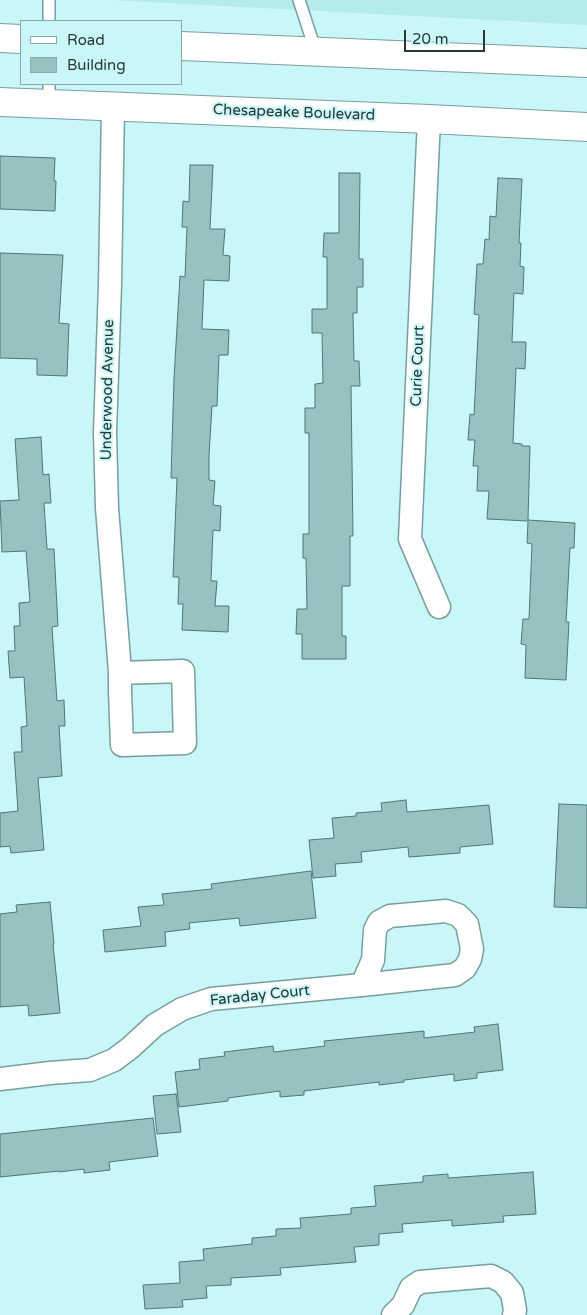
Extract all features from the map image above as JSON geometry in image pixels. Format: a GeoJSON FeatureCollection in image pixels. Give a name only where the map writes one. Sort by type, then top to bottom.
{"type":"FeatureCollection","features":[{"type":"Feature","properties":{"kind":"main road"},"geometry":{"type":"LineString","coordinates":[[0,38],[20,39]]}},
{"type":"Feature","properties":{"kind":"main road"},"geometry":{"type":"LineString","coordinates":[[182,46],[587,63]]}},
{"type":"Feature","properties":{"kind":"main road","name":"Chesapeake Boulevard"},"geometry":{"type":"LineString","coordinates":[[0,102],[49,94],[113,106],[587,127]]}},
{"type":"Feature","properties":{"kind":"street","name":"Underwood Avenue"},"geometry":{"type":"LineString","coordinates":[[113,106],[105,433],[107,508],[120,673]]}},
{"type":"Feature","properties":{"kind":"street","name":"Curie Court"},"geometry":{"type":"LineString","coordinates":[[429,119],[410,538],[439,608]]}},
{"type":"Feature","properties":{"kind":"street","name":"Faraday Court"},"geometry":{"type":"LineString","coordinates":[[0,1079],[90,1070],[114,1060],[155,1025],[182,1009],[211,999],[362,985],[455,975],[465,968],[470,959],[472,949],[467,924],[458,915],[446,911],[390,916],[379,922],[375,930],[373,960],[362,985]]}},
{"type":"Feature","properties":{"kind":"street"},"geometry":{"type":"LineString","coordinates":[[393,1315],[403,1305],[411,1288],[420,1282],[491,1276],[503,1282],[512,1293],[514,1315]]}},
{"type":"Feature","properties":{"kind":"lane"},"geometry":{"type":"LineString","coordinates":[[49,0],[49,20]]}},
{"type":"Feature","properties":{"kind":"lane"},"geometry":{"type":"LineString","coordinates":[[300,0],[316,52]]}},
{"type":"Feature","properties":{"kind":"shaded area"},"geometry":{"type":"Polygon","coordinates":[[[110,0],[587,0],[587,25],[356,13],[110,0]]]}},
{"type":"Feature","properties":{"kind":"building"},"geometry":{"type":"Polygon","coordinates":[[[0,156],[55,158],[55,211],[0,209],[0,156]]]}},
{"type":"Feature","properties":{"kind":"building"},"geometry":{"type":"Polygon","coordinates":[[[190,165],[213,165],[210,229],[225,229],[223,255],[230,256],[229,281],[204,280],[202,329],[229,330],[228,355],[219,355],[217,406],[212,406],[209,456],[209,480],[215,481],[213,505],[221,506],[220,531],[213,530],[211,581],[217,581],[215,606],[229,606],[228,632],[182,630],[183,604],[178,604],[179,577],[173,577],[177,478],[171,478],[174,378],[180,276],[185,277],[187,227],[182,227],[183,201],[189,202],[190,165]]]}},
{"type":"Feature","properties":{"kind":"building"},"geometry":{"type":"Polygon","coordinates":[[[339,173],[360,173],[359,259],[363,259],[363,287],[357,287],[357,313],[353,313],[354,361],[359,361],[360,386],[351,386],[353,536],[350,536],[350,586],[342,586],[342,636],[346,636],[346,659],[302,659],[302,634],[296,634],[297,609],[307,609],[306,558],[303,558],[303,534],[309,534],[309,433],[305,433],[305,408],[315,408],[315,384],[323,383],[322,333],[312,333],[312,309],[327,309],[327,257],[323,257],[324,233],[339,233],[339,173]]]}},
{"type":"Feature","properties":{"kind":"building"},"geometry":{"type":"Polygon","coordinates":[[[498,178],[522,179],[519,243],[521,243],[520,266],[524,267],[523,294],[514,293],[512,342],[526,342],[525,369],[516,368],[513,443],[530,446],[528,520],[575,523],[574,548],[570,548],[566,622],[569,622],[566,680],[525,678],[526,645],[521,644],[523,619],[529,619],[532,544],[527,543],[528,521],[487,519],[489,491],[477,491],[478,466],[473,466],[475,440],[468,440],[470,414],[474,415],[479,315],[474,314],[477,264],[483,264],[485,239],[489,240],[490,216],[496,217],[498,178]]]}},
{"type":"Feature","properties":{"kind":"building"},"geometry":{"type":"Polygon","coordinates":[[[0,253],[63,255],[59,323],[69,324],[67,376],[37,375],[37,359],[0,358],[0,253]]]}},
{"type":"Feature","properties":{"kind":"building"},"geometry":{"type":"Polygon","coordinates":[[[41,437],[43,475],[49,474],[51,503],[44,503],[47,549],[54,549],[58,626],[52,627],[57,701],[64,700],[65,726],[59,726],[62,776],[38,778],[44,850],[11,853],[10,846],[0,847],[0,813],[18,811],[14,752],[22,752],[21,727],[27,726],[24,677],[10,678],[8,651],[15,651],[14,626],[20,626],[19,603],[30,602],[26,551],[2,552],[0,501],[19,500],[15,439],[41,437]]]}},
{"type":"Feature","properties":{"kind":"building"},"geometry":{"type":"Polygon","coordinates":[[[406,800],[407,812],[489,805],[493,844],[460,847],[460,853],[409,857],[408,847],[361,852],[362,862],[335,864],[336,876],[313,878],[309,840],[334,838],[332,818],[356,816],[356,813],[382,811],[381,803],[406,800]]]}},
{"type":"Feature","properties":{"kind":"building"},"geometry":{"type":"Polygon","coordinates":[[[559,804],[587,805],[587,908],[554,907],[559,804]]]}},
{"type":"Feature","properties":{"kind":"building"},"geometry":{"type":"Polygon","coordinates":[[[311,871],[316,918],[240,926],[239,918],[189,923],[190,929],[165,932],[166,946],[105,952],[103,930],[141,926],[138,907],[164,905],[162,894],[212,889],[211,884],[311,871]]]}},
{"type":"Feature","properties":{"kind":"building"},"geometry":{"type":"Polygon","coordinates":[[[50,902],[60,1013],[29,1016],[28,1005],[0,1007],[0,914],[17,912],[16,905],[50,902]]]}},
{"type":"Feature","properties":{"kind":"building"},"geometry":{"type":"Polygon","coordinates":[[[498,1024],[503,1070],[477,1073],[477,1078],[454,1081],[454,1074],[379,1085],[379,1082],[304,1091],[304,1095],[280,1097],[280,1091],[228,1098],[228,1101],[179,1107],[175,1072],[200,1069],[199,1059],[225,1056],[224,1052],[273,1046],[274,1052],[325,1046],[324,1041],[424,1031],[424,1038],[475,1032],[474,1027],[498,1024]]]}},
{"type":"Feature","properties":{"kind":"building"},"geometry":{"type":"Polygon","coordinates":[[[176,1094],[181,1132],[157,1134],[153,1096],[176,1094]]]}},
{"type":"Feature","properties":{"kind":"building"},"geometry":{"type":"Polygon","coordinates":[[[153,1118],[158,1156],[109,1162],[110,1170],[84,1173],[84,1169],[0,1177],[0,1134],[153,1118]]]}},
{"type":"Feature","properties":{"kind":"building"},"geometry":{"type":"Polygon","coordinates":[[[533,1172],[536,1214],[503,1216],[504,1222],[452,1226],[452,1220],[402,1224],[403,1232],[379,1234],[379,1245],[354,1247],[356,1262],[280,1268],[281,1275],[231,1278],[231,1285],[206,1286],[207,1298],[182,1300],[183,1307],[145,1309],[143,1285],[180,1283],[179,1262],[204,1260],[203,1249],[252,1244],[252,1238],[276,1236],[276,1229],[301,1228],[300,1218],[351,1214],[351,1208],[376,1206],[374,1186],[423,1182],[423,1176],[448,1174],[448,1178],[533,1172]]]}}]}
